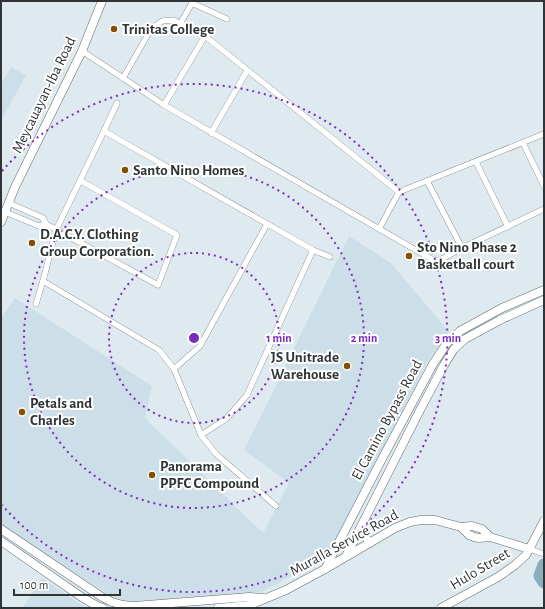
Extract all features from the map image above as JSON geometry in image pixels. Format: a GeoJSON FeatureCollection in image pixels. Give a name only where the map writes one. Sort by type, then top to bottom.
{"type":"FeatureCollection","features":[{"type":"Feature","properties":{"kind":"street","name":"Meycauayan-Iba Road"},"geometry":{"type":"LineString","coordinates":[[1,222],[24,168],[82,51],[102,1]]}},
{"type":"Feature","properties":{"kind":"street"},"geometry":{"type":"LineString","coordinates":[[180,24],[192,3],[227,18]]}},
{"type":"Feature","properties":{"kind":"street"},"geometry":{"type":"LineString","coordinates":[[123,78],[151,29],[162,21],[173,20],[204,36],[399,192]]}},
{"type":"Feature","properties":{"kind":"street"},"geometry":{"type":"LineString","coordinates":[[164,105],[204,36]]}},
{"type":"Feature","properties":{"kind":"street"},"geometry":{"type":"LineString","coordinates":[[82,51],[164,105],[211,133],[435,261],[440,260],[544,209]]}},
{"type":"Feature","properties":{"kind":"street"},"geometry":{"type":"LineString","coordinates":[[211,133],[247,71]]}},
{"type":"Feature","properties":{"kind":"street"},"geometry":{"type":"LineString","coordinates":[[36,304],[56,230],[81,181],[116,103]]}},
{"type":"Feature","properties":{"kind":"street"},"geometry":{"type":"LineString","coordinates":[[104,131],[313,250],[330,257]]}},
{"type":"Feature","properties":{"kind":"street"},"geometry":{"type":"LineString","coordinates":[[379,229],[399,192],[544,134]]}},
{"type":"Feature","properties":{"kind":"street"},"geometry":{"type":"LineString","coordinates":[[523,143],[544,186]]}},
{"type":"Feature","properties":{"kind":"street"},"geometry":{"type":"LineString","coordinates":[[476,162],[508,227]]}},
{"type":"Feature","properties":{"kind":"street"},"geometry":{"type":"LineString","coordinates":[[9,203],[43,218],[46,224],[56,230],[158,285],[177,235],[81,181]]}},
{"type":"Feature","properties":{"kind":"street"},"geometry":{"type":"LineString","coordinates":[[427,181],[462,248]]}},
{"type":"Feature","properties":{"kind":"street"},"geometry":{"type":"LineString","coordinates":[[24,220],[28,211]]}},
{"type":"Feature","properties":{"kind":"street"},"geometry":{"type":"LineString","coordinates":[[5,212],[39,226],[46,224]]}},
{"type":"Feature","properties":{"kind":"street"},"geometry":{"type":"LineString","coordinates":[[174,369],[200,346],[267,224]]}},
{"type":"Feature","properties":{"kind":"street"},"geometry":{"type":"LineString","coordinates":[[200,435],[226,419],[247,396],[313,250]]}},
{"type":"Feature","properties":{"kind":"street"},"geometry":{"type":"LineString","coordinates":[[43,281],[159,350],[174,369],[200,435],[216,454],[276,506]]}},
{"type":"Feature","properties":{"kind":"street","name":"El Camino Bypass Road"},"geometry":{"type":"LineString","coordinates":[[325,569],[433,364],[446,343],[460,331],[502,308],[544,290]]}},
{"type":"Feature","properties":{"kind":"street","name":"El Camino Bypass Road"},"geometry":{"type":"LineString","coordinates":[[346,556],[419,412],[454,349],[465,339],[500,320],[544,300]]}},
{"type":"Feature","properties":{"kind":"street"},"geometry":{"type":"LineString","coordinates":[[446,343],[454,349]]}},
{"type":"Feature","properties":{"kind":"street"},"geometry":{"type":"LineString","coordinates":[[410,407],[419,412]]}},
{"type":"Feature","properties":{"kind":"street"},"geometry":{"type":"LineString","coordinates":[[355,512],[366,517]]}},
{"type":"Feature","properties":{"kind":"street","name":"Muralla Service Road"},"geometry":{"type":"LineString","coordinates":[[218,608],[250,605],[286,590],[395,528],[410,522],[435,520],[461,527],[472,526],[482,529],[490,537],[529,549]]}},
{"type":"Feature","properties":{"kind":"street","name":"Hulo Street"},"geometry":{"type":"LineString","coordinates":[[442,608],[507,571],[522,560],[544,521]]}},
{"type":"Feature","properties":{"kind":"street","name":"Muralla Service Road"},"geometry":{"type":"LineString","coordinates":[[1,528],[87,587],[112,602],[123,605],[134,606],[249,597],[265,598]]}},
{"type":"Feature","properties":{"kind":"street"},"geometry":{"type":"LineString","coordinates":[[360,529],[370,543]]}},
{"type":"Feature","properties":{"kind":"street"},"geometry":{"type":"LineString","coordinates":[[1,541],[80,596],[103,608]]}},
{"type":"Feature","properties":{"kind":"street"},"geometry":{"type":"LineString","coordinates":[[529,549],[544,554]]}},
{"type":"Feature","properties":{"kind":"shaded area"},"geometry":{"type":"Polygon","coordinates":[[[11,67],[26,75],[1,121],[1,84],[11,67]]]}},
{"type":"Feature","properties":{"kind":"shaded area"},"geometry":{"type":"Polygon","coordinates":[[[349,236],[391,263],[449,332],[427,363],[333,545],[321,557],[297,573],[261,592],[126,601],[114,598],[1,525],[1,318],[15,298],[152,386],[145,418],[263,533],[289,483],[244,450],[349,236]]]}},
{"type":"Feature","properties":{"kind":"shaded area"},"geometry":{"type":"Polygon","coordinates":[[[42,578],[83,606],[88,608],[22,608],[42,578]]]}},
{"type":"Feature","properties":{"kind":"waterway"},"geometry":{"type":"LineString","coordinates":[[544,565],[540,576],[544,582]]}},
{"type":"Feature","properties":{"kind":"place","name":"Trinitas College"},"geometry":{"type":"Point","coordinates":[114,29]}},
{"type":"Feature","properties":{"kind":"place","name":"Santo Nino Homes"},"geometry":{"type":"Point","coordinates":[125,170]}},
{"type":"Feature","properties":{"kind":"place","name":"D.A.C.Y. Clothing Group Corporation."},"geometry":{"type":"Point","coordinates":[32,243]}},
{"type":"Feature","properties":{"kind":"place","name":"Sto Nino Phase 2 Basketball court"},"geometry":{"type":"Point","coordinates":[409,256]}},
{"type":"Feature","properties":{"kind":"place","name":"JS Unitrade Warehouse"},"geometry":{"type":"Point","coordinates":[347,366]}},
{"type":"Feature","properties":{"kind":"place","name":"Petals and Charles"},"geometry":{"type":"Point","coordinates":[22,412]}},
{"type":"Feature","properties":{"kind":"place","name":"Panorama PPFC Compound"},"geometry":{"type":"Point","coordinates":[152,475]}}]}
